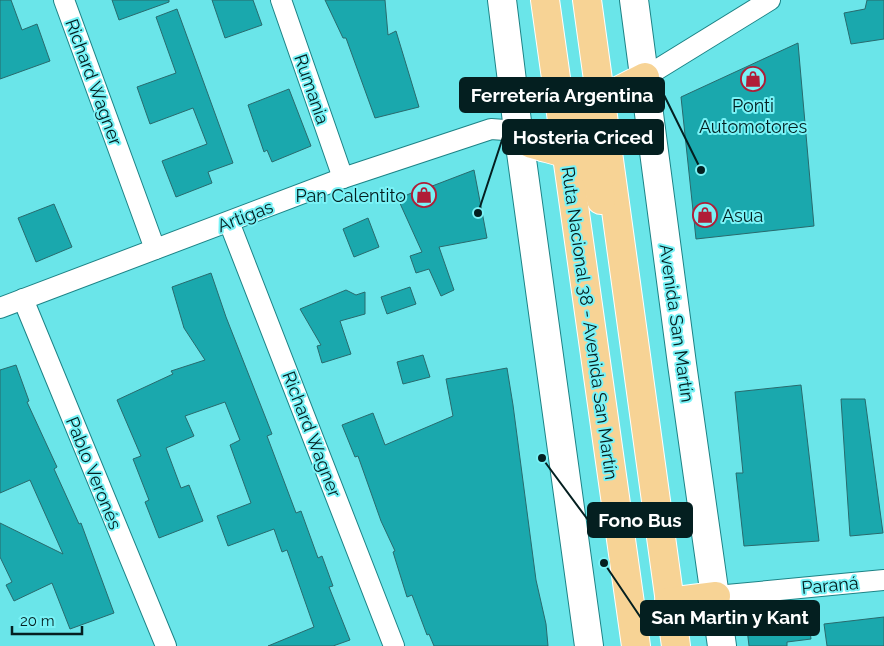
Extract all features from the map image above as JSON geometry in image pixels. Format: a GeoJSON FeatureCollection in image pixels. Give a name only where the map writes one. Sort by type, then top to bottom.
{"type":"FeatureCollection","features":[{"type":"Feature","properties":{"kind":"main road"},"geometry":{"type":"LineString","coordinates":[[502,0],[548,143],[590,646]]}},
{"type":"Feature","properties":{"kind":"main road","name":"Ruta Nacional 38 - Avenida San Martín"},"geometry":{"type":"LineString","coordinates":[[545,0],[548,143],[630,640]]}},
{"type":"Feature","properties":{"kind":"main road"},"geometry":{"type":"LineString","coordinates":[[587,0],[676,646]]}},
{"type":"Feature","properties":{"kind":"main road","name":"Avenida San Martín"},"geometry":{"type":"LineString","coordinates":[[634,0],[682,364],[722,646]]}},
{"type":"Feature","properties":{"kind":"main road"},"geometry":{"type":"LineString","coordinates":[[548,143],[600,100],[645,77]]}},
{"type":"Feature","properties":{"kind":"main road"},"geometry":{"type":"LineString","coordinates":[[548,143],[589,165],[598,179],[615,292],[629,308]]}},
{"type":"Feature","properties":{"kind":"main road"},"geometry":{"type":"LineString","coordinates":[[669,602],[716,596]]}},
{"type":"Feature","properties":{"kind":"street","name":"Richard Wagner"},"geometry":{"type":"LineString","coordinates":[[64,0],[155,249]]}},
{"type":"Feature","properties":{"kind":"street","name":"Rumania"},"geometry":{"type":"LineString","coordinates":[[281,0],[343,178]]}},
{"type":"Feature","properties":{"kind":"street"},"geometry":{"type":"LineString","coordinates":[[645,77],[770,0]]}},
{"type":"Feature","properties":{"kind":"street","name":"Artigas"},"geometry":{"type":"LineString","coordinates":[[0,308],[343,178],[491,129],[505,130],[548,143]]}},
{"type":"Feature","properties":{"kind":"street","name":"Richard Wagner"},"geometry":{"type":"LineString","coordinates":[[229,222],[394,646]]}},
{"type":"Feature","properties":{"kind":"street","name":"Pablo Veronés"},"geometry":{"type":"LineString","coordinates":[[23,299],[166,646]]}},
{"type":"Feature","properties":{"kind":"street","name":"Paraná"},"geometry":{"type":"LineString","coordinates":[[716,596],[884,580]]}},
{"type":"Feature","properties":{"kind":"building"},"geometry":{"type":"Polygon","coordinates":[[[0,0],[11,0],[22,30],[37,24],[50,61],[0,79],[0,0]]]}},
{"type":"Feature","properties":{"kind":"building"},"geometry":{"type":"Polygon","coordinates":[[[112,0],[169,0],[169,2],[119,20],[112,0]]]}},
{"type":"Feature","properties":{"kind":"building"},"geometry":{"type":"Polygon","coordinates":[[[212,0],[253,0],[262,25],[225,38],[212,0]]]}},
{"type":"Feature","properties":{"kind":"building"},"geometry":{"type":"Polygon","coordinates":[[[325,0],[385,0],[388,35],[396,31],[419,107],[375,118],[346,38],[343,38],[325,0]]]}},
{"type":"Feature","properties":{"kind":"building"},"geometry":{"type":"Polygon","coordinates":[[[867,0],[884,0],[884,39],[851,44],[844,13],[865,9],[867,0]]]}},
{"type":"Feature","properties":{"kind":"building"},"geometry":{"type":"Polygon","coordinates":[[[177,9],[233,163],[208,172],[212,183],[176,197],[162,161],[207,144],[193,108],[150,124],[137,87],[176,73],[156,17],[177,9]]]}},
{"type":"Feature","properties":{"kind":"building"},"geometry":{"type":"Polygon","coordinates":[[[798,43],[814,226],[696,239],[681,97],[798,43]]]}},
{"type":"Feature","properties":{"kind":"building"},"geometry":{"type":"Polygon","coordinates":[[[289,89],[311,146],[272,162],[267,150],[264,152],[248,105],[289,89]]]}},
{"type":"Feature","properties":{"kind":"building"},"geometry":{"type":"Polygon","coordinates":[[[474,170],[487,238],[439,247],[454,290],[441,296],[429,269],[416,273],[410,256],[422,252],[398,199],[427,186],[427,188],[474,170]]]}},
{"type":"Feature","properties":{"kind":"building"},"geometry":{"type":"Polygon","coordinates":[[[54,204],[72,247],[36,262],[18,218],[54,204]]]}},
{"type":"Feature","properties":{"kind":"building"},"geometry":{"type":"Polygon","coordinates":[[[368,218],[379,247],[354,257],[343,229],[368,218]]]}},
{"type":"Feature","properties":{"kind":"building"},"geometry":{"type":"Polygon","coordinates":[[[211,273],[226,317],[272,434],[267,436],[296,513],[301,511],[318,558],[322,556],[333,586],[329,587],[350,640],[333,646],[268,646],[314,627],[287,550],[282,552],[274,529],[228,546],[217,516],[251,503],[230,445],[240,440],[225,402],[185,416],[194,436],[166,448],[181,488],[189,485],[203,521],[159,538],[145,502],[149,500],[133,459],[141,456],[117,400],[173,374],[171,371],[205,360],[184,328],[172,287],[211,273]]]}},
{"type":"Feature","properties":{"kind":"building"},"geometry":{"type":"Polygon","coordinates":[[[410,287],[416,304],[387,314],[381,297],[410,287]]]}},
{"type":"Feature","properties":{"kind":"building"},"geometry":{"type":"Polygon","coordinates":[[[346,290],[356,295],[365,292],[365,314],[340,321],[351,354],[322,363],[317,346],[321,345],[300,309],[346,290]]]}},
{"type":"Feature","properties":{"kind":"building"},"geometry":{"type":"Polygon","coordinates":[[[423,355],[430,377],[403,384],[397,362],[423,355]]]}},
{"type":"Feature","properties":{"kind":"building"},"geometry":{"type":"Polygon","coordinates":[[[16,365],[29,401],[27,402],[57,467],[54,469],[79,524],[81,523],[114,613],[70,629],[52,583],[14,601],[6,585],[12,582],[0,557],[0,523],[63,554],[30,480],[0,493],[0,370],[16,365]]]}},
{"type":"Feature","properties":{"kind":"building"},"geometry":{"type":"Polygon","coordinates":[[[507,368],[536,580],[546,624],[548,646],[434,646],[429,634],[427,635],[412,595],[407,597],[393,552],[395,551],[381,521],[358,456],[355,457],[342,425],[373,413],[385,445],[453,416],[446,379],[507,368]]]}},
{"type":"Feature","properties":{"kind":"building"},"geometry":{"type":"Polygon","coordinates":[[[801,385],[819,541],[744,546],[736,473],[743,473],[735,392],[801,385]]]}},
{"type":"Feature","properties":{"kind":"building"},"geometry":{"type":"Polygon","coordinates":[[[841,399],[865,399],[883,533],[850,536],[841,399]]]}},
{"type":"Feature","properties":{"kind":"building"},"geometry":{"type":"Polygon","coordinates":[[[808,614],[811,639],[787,642],[787,646],[749,646],[746,620],[808,614]]]}},
{"type":"Feature","properties":{"kind":"building"},"geometry":{"type":"Polygon","coordinates":[[[884,617],[884,646],[827,646],[824,624],[884,617]]]}},
{"type":"Feature","properties":{"kind":"place","name":"Ponti Automotores"},"geometry":{"type":"Point","coordinates":[753,79]}},
{"type":"Feature","properties":{"kind":"place","name":"Ferretería Argentina"},"geometry":{"type":"Point","coordinates":[701,170]}},
{"type":"Feature","properties":{"kind":"place","name":"Pan Calentito"},"geometry":{"type":"Point","coordinates":[424,195]}},
{"type":"Feature","properties":{"kind":"place","name":"Hosteria Criced"},"geometry":{"type":"Point","coordinates":[478,213]}},
{"type":"Feature","properties":{"kind":"place","name":"Asua"},"geometry":{"type":"Point","coordinates":[705,215]}},
{"type":"Feature","properties":{"kind":"place","name":"Fono Bus"},"geometry":{"type":"Point","coordinates":[542,458]}},
{"type":"Feature","properties":{"kind":"place","name":"San Martin y Kant"},"geometry":{"type":"Point","coordinates":[604,563]}}]}
